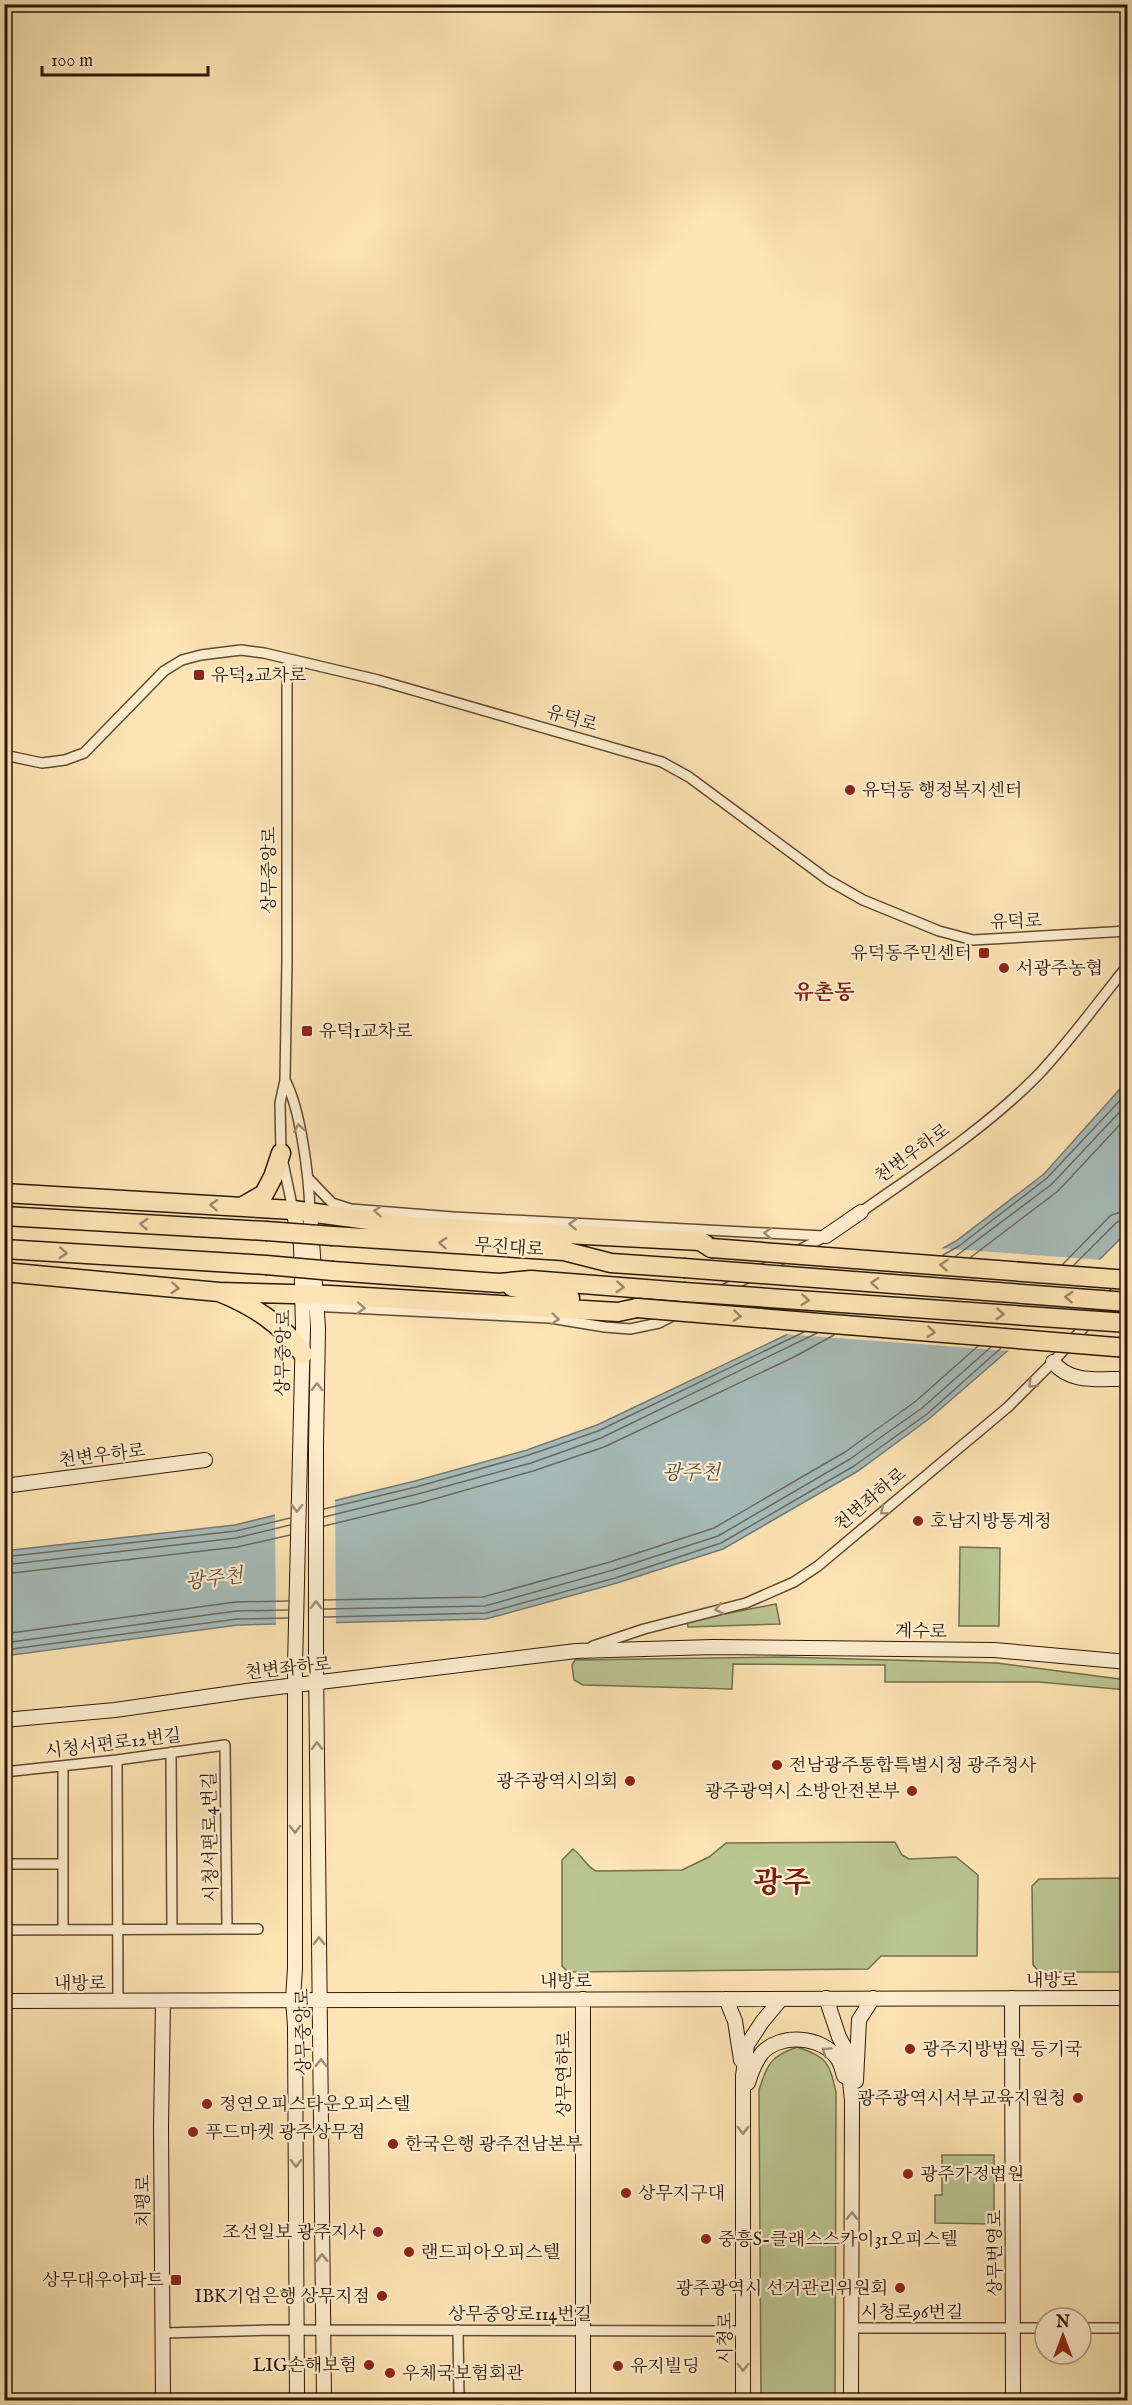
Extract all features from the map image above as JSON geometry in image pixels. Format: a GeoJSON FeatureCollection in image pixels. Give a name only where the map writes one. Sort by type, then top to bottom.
{"type":"FeatureCollection","features":[{"type":"Feature","properties":{"kind":"highway"},"geometry":{"type":"LineString","coordinates":[[243,1206],[264,1194],[281,1154]]}},
{"type":"Feature","properties":{"kind":"highway"},"geometry":{"type":"LineString","coordinates":[[4,1193],[243,1206],[302,1211],[413,1226],[700,1241],[711,1248]]}},
{"type":"Feature","properties":{"kind":"highway","name":"무진대로"},"geometry":{"type":"LineString","coordinates":[[4,1216],[564,1251],[611,1263],[1128,1302]]}},
{"type":"Feature","properties":{"kind":"highway"},"geometry":{"type":"LineString","coordinates":[[564,1251],[611,1248],[711,1248],[1128,1279]]}},
{"type":"Feature","properties":{"kind":"highway","name":"무진대로"},"geometry":{"type":"LineString","coordinates":[[4,1249],[266,1265],[499,1283],[531,1280],[1128,1323]]}},
{"type":"Feature","properties":{"kind":"highway"},"geometry":{"type":"LineString","coordinates":[[4,1272],[310,1300],[618,1312],[637,1308]]}},
{"type":"Feature","properties":{"kind":"highway"},"geometry":{"type":"LineString","coordinates":[[499,1283],[548,1295],[637,1308],[1128,1348]]}},
{"type":"Feature","properties":{"kind":"highway"},"geometry":{"type":"LineString","coordinates":[[219,1292],[249,1305],[296,1343],[303,1354]]}},
{"type":"Feature","properties":{"kind":"street","name":"유덕로"},"geometry":{"type":"LineString","coordinates":[[4,755],[42,763],[65,760],[84,753],[159,676],[182,660],[241,650],[378,680],[662,762],[696,783],[835,884],[862,900],[939,931],[973,940],[1128,931]]}},
{"type":"Feature","properties":{"kind":"street","name":"상무중앙로"},"geometry":{"type":"LineString","coordinates":[[287,659],[285,1080],[280,1103],[281,1154],[302,1211]]}},
{"type":"Feature","properties":{"kind":"street","name":"천변우하로"},"geometry":{"type":"LineString","coordinates":[[310,1300],[550,1318],[630,1329],[659,1323],[826,1236],[914,1177],[1011,1100],[1038,1074],[1128,965]]}},
{"type":"Feature","properties":{"kind":"street","name":"상무중앙로"},"geometry":{"type":"LineString","coordinates":[[285,1080],[293,1095],[308,1178],[302,1211],[301,1245],[310,1300],[315,1446],[324,2400]]}},
{"type":"Feature","properties":{"kind":"street"},"geometry":{"type":"LineString","coordinates":[[308,1178],[347,1217]]}},
{"type":"Feature","properties":{"kind":"street"},"geometry":{"type":"LineString","coordinates":[[332,1203],[351,1209],[453,1217],[826,1236]]}},
{"type":"Feature","properties":{"kind":"street","name":"천변좌하로"},"geometry":{"type":"LineString","coordinates":[[576,1651],[644,1629],[746,1603],[794,1582],[818,1566],[1008,1407],[1053,1362],[1128,1279]]}},
{"type":"Feature","properties":{"kind":"street","name":"상무중앙로"},"geometry":{"type":"LineString","coordinates":[[297,2400],[293,2000],[295,1968],[294,1666],[298,1450],[303,1354],[310,1300]]}},
{"type":"Feature","properties":{"kind":"street"},"geometry":{"type":"LineString","coordinates":[[1053,1362],[1061,1372],[1078,1378],[1128,1378]]}},
{"type":"Feature","properties":{"kind":"street","name":"천변우하로"},"geometry":{"type":"LineString","coordinates":[[4,1486],[205,1460]]}},
{"type":"Feature","properties":{"kind":"street","name":"천변좌하로"},"geometry":{"type":"LineString","coordinates":[[4,1720],[115,1710],[576,1651],[713,1647]]}},
{"type":"Feature","properties":{"kind":"street","name":"계수로"},"geometry":{"type":"LineString","coordinates":[[713,1647],[994,1650],[1128,1662]]}},
{"type":"Feature","properties":{"kind":"street","name":"시청서편로12번길"},"geometry":{"type":"LineString","coordinates":[[4,1772],[63,1767],[225,1745]]}},
{"type":"Feature","properties":{"kind":"street","name":"시청서편로4번길"},"geometry":{"type":"LineString","coordinates":[[225,1745],[227,1929]]}},
{"type":"Feature","properties":{"kind":"street","name":"시청서편로4번길"},"geometry":{"type":"LineString","coordinates":[[171,1752],[172,1929]]}},
{"type":"Feature","properties":{"kind":"street"},"geometry":{"type":"LineString","coordinates":[[117,1760],[118,2001]]}},
{"type":"Feature","properties":{"kind":"street"},"geometry":{"type":"LineString","coordinates":[[63,1767],[63,1930]]}},
{"type":"Feature","properties":{"kind":"street"},"geometry":{"type":"LineString","coordinates":[[4,1864],[63,1864]]}},
{"type":"Feature","properties":{"kind":"street","name":"시청서편로4번길"},"geometry":{"type":"LineString","coordinates":[[4,1930],[258,1929]]}},
{"type":"Feature","properties":{"kind":"street","name":"시청로"},"geometry":{"type":"LineString","coordinates":[[826,1998],[839,2037],[847,2052],[852,2101],[850,2400]]}},
{"type":"Feature","properties":{"kind":"street","name":"시청로"},"geometry":{"type":"LineString","coordinates":[[852,2101],[857,2076],[859,2020],[873,1998]]}},
{"type":"Feature","properties":{"kind":"street","name":"상무번영로"},"geometry":{"type":"LineString","coordinates":[[1012,1998],[1013,2400]]}},
{"type":"Feature","properties":{"kind":"street","name":"내방로"},"geometry":{"type":"LineString","coordinates":[[4,2001],[1128,1998]]}},
{"type":"Feature","properties":{"kind":"street","name":"상무연하로"},"geometry":{"type":"LineString","coordinates":[[583,1999],[583,2400]]}},
{"type":"Feature","properties":{"kind":"street","name":"시청로"},"geometry":{"type":"LineString","coordinates":[[726,1999],[735,2021],[743,2076]]}},
{"type":"Feature","properties":{"kind":"street","name":"시청로"},"geometry":{"type":"LineString","coordinates":[[742,2400],[743,2076],[747,2045],[781,1999]]}},
{"type":"Feature","properties":{"kind":"street","name":"치평로"},"geometry":{"type":"LineString","coordinates":[[162,2001],[163,2400]]}},
{"type":"Feature","properties":{"kind":"street","name":"시청로"},"geometry":{"type":"LineString","coordinates":[[743,2095],[762,2054],[771,2045],[786,2039],[799,2040],[827,2049],[837,2058],[852,2101]]}},
{"type":"Feature","properties":{"kind":"street","name":"시청로96번길"},"geometry":{"type":"LineString","coordinates":[[850,2328],[1033,2328]]}},
{"type":"Feature","properties":{"kind":"street"},"geometry":{"type":"LineString","coordinates":[[1093,2328],[1128,2328]]}},
{"type":"Feature","properties":{"kind":"street"},"geometry":{"type":"LineString","coordinates":[[458,2330],[459,2400]]}},
{"type":"Feature","properties":{"kind":"street","name":"상무중앙로114번길"},"geometry":{"type":"LineString","coordinates":[[163,2332],[743,2331]]}},
{"type":"Feature","properties":{"kind":"green space"},"geometry":{"type":"Polygon","coordinates":[[[960,1547],[1000,1548],[999,1626],[959,1626],[960,1547]]]}},
{"type":"Feature","properties":{"kind":"green space"},"geometry":{"type":"Polygon","coordinates":[[[776,1604],[780,1624],[688,1627],[687,1621],[776,1604]]]}},
{"type":"Feature","properties":{"kind":"green space"},"geometry":{"type":"Polygon","coordinates":[[[784,1657],[997,1663],[1127,1680],[1127,1690],[1039,1682],[885,1682],[885,1665],[733,1664],[732,1689],[583,1685],[574,1680],[572,1665],[575,1660],[784,1657]]]}},
{"type":"Feature","properties":{"kind":"green space"},"geometry":{"type":"Polygon","coordinates":[[[895,1842],[902,1855],[909,1859],[956,1857],[978,1875],[977,1956],[881,1956],[868,1969],[568,1972],[562,1966],[562,1860],[573,1849],[596,1871],[682,1870],[709,1857],[726,1843],[895,1842]]]}},
{"type":"Feature","properties":{"kind":"green space"},"geometry":{"type":"Polygon","coordinates":[[[1127,1878],[1127,1972],[1040,1972],[1033,1965],[1032,1886],[1039,1879],[1127,1878]]]}},
{"type":"Feature","properties":{"kind":"green space"},"geometry":{"type":"Polygon","coordinates":[[[797,2047],[815,2054],[826,2062],[836,2092],[835,2400],[761,2400],[759,2090],[771,2062],[781,2054],[797,2047]]]}},
{"type":"Feature","properties":{"kind":"green space"},"geometry":{"type":"Polygon","coordinates":[[[942,2155],[994,2155],[994,2224],[935,2223],[935,2195],[942,2195],[942,2155]]]}},
{"type":"Feature","properties":{"kind":"water","name":"광주천"},"geometry":{"type":"Polygon","coordinates":[[[1127,1081],[1128,1229],[1121,1238],[1012,1347],[930,1418],[858,1471],[723,1549],[617,1583],[486,1619],[238,1625],[5,1656],[4,1551],[235,1525],[415,1481],[527,1450],[597,1425],[784,1336],[956,1241],[1044,1174],[1127,1081]]]}},
{"type":"Feature","properties":{"kind":"pier"},"geometry":{"type":"Polygon","coordinates":[[[937,1248],[1103,1260],[1012,1351],[782,1334],[937,1248]]]}},
{"type":"Feature","properties":{"kind":"pier"},"geometry":{"type":"Polygon","coordinates":[[[335,1497],[336,1625],[276,1627],[275,1512],[335,1497]]]}},
{"type":"Feature","properties":{"kind":"place","name":"유덕2교차로"},"geometry":{"type":"Point","coordinates":[199,675]}},
{"type":"Feature","properties":{"kind":"place","name":"유덕동 행정복지센터"},"geometry":{"type":"Point","coordinates":[850,790]}},
{"type":"Feature","properties":{"kind":"place","name":"유덕동주민센터"},"geometry":{"type":"Point","coordinates":[984,953]}},
{"type":"Feature","properties":{"kind":"place","name":"서광주농협"},"geometry":{"type":"Point","coordinates":[1004,968]}},
{"type":"Feature","properties":{"kind":"place","name":"유덕1교차로"},"geometry":{"type":"Point","coordinates":[307,1031]}},
{"type":"Feature","properties":{"kind":"place","name":"호남지방통계청"},"geometry":{"type":"Point","coordinates":[918,1521]}},
{"type":"Feature","properties":{"kind":"place","name":"전남광주통합특별시청 광주청사"},"geometry":{"type":"Point","coordinates":[777,1765]}},
{"type":"Feature","properties":{"kind":"place","name":"광주광역시의회"},"geometry":{"type":"Point","coordinates":[630,1781]}},
{"type":"Feature","properties":{"kind":"place","name":"광주광역시 소방안전본부"},"geometry":{"type":"Point","coordinates":[912,1791]}},
{"type":"Feature","properties":{"kind":"place","name":"광주지방법원 등기국"},"geometry":{"type":"Point","coordinates":[910,2049]}},
{"type":"Feature","properties":{"kind":"place","name":"광주광역시서부교육지원청"},"geometry":{"type":"Point","coordinates":[1078,2098]}},
{"type":"Feature","properties":{"kind":"place","name":"정연오피스타운오피스텔"},"geometry":{"type":"Point","coordinates":[207,2104]}},
{"type":"Feature","properties":{"kind":"place","name":"푸드마켓 광주상무점"},"geometry":{"type":"Point","coordinates":[193,2132]}},
{"type":"Feature","properties":{"kind":"place","name":"한국은행 광주전남본부"},"geometry":{"type":"Point","coordinates":[393,2144]}},
{"type":"Feature","properties":{"kind":"place","name":"광주가정법원"},"geometry":{"type":"Point","coordinates":[908,2174]}},
{"type":"Feature","properties":{"kind":"place","name":"상무지구대"},"geometry":{"type":"Point","coordinates":[626,2193]}},
{"type":"Feature","properties":{"kind":"place","name":"조선일보 광주지사"},"geometry":{"type":"Point","coordinates":[378,2232]}},
{"type":"Feature","properties":{"kind":"place","name":"중흥S-클래스스카이31오피스텔"},"geometry":{"type":"Point","coordinates":[706,2239]}},
{"type":"Feature","properties":{"kind":"place","name":"랜드피아오피스텔"},"geometry":{"type":"Point","coordinates":[409,2252]}},
{"type":"Feature","properties":{"kind":"place","name":"상무대우아파트"},"geometry":{"type":"Point","coordinates":[176,2280]}},
{"type":"Feature","properties":{"kind":"place","name":"광주광역시 선거관리위원회"},"geometry":{"type":"Point","coordinates":[900,2288]}},
{"type":"Feature","properties":{"kind":"place","name":"IBK기업은행 상무지점"},"geometry":{"type":"Point","coordinates":[382,2296]}},
{"type":"Feature","properties":{"kind":"place","name":"LIG손해보험"},"geometry":{"type":"Point","coordinates":[369,2365]}},
{"type":"Feature","properties":{"kind":"place","name":"유지빌딩"},"geometry":{"type":"Point","coordinates":[618,2366]}},
{"type":"Feature","properties":{"kind":"place","name":"우체국보험회관"},"geometry":{"type":"Point","coordinates":[390,2373]}},
{"type":"Feature","properties":{"kind":"district","name":"유촌동"},"geometry":{"type":"Point","coordinates":[824,992]}},
{"type":"Feature","properties":{"kind":"district","name":"광주"},"geometry":{"type":"Point","coordinates":[782,1882]}}]}
